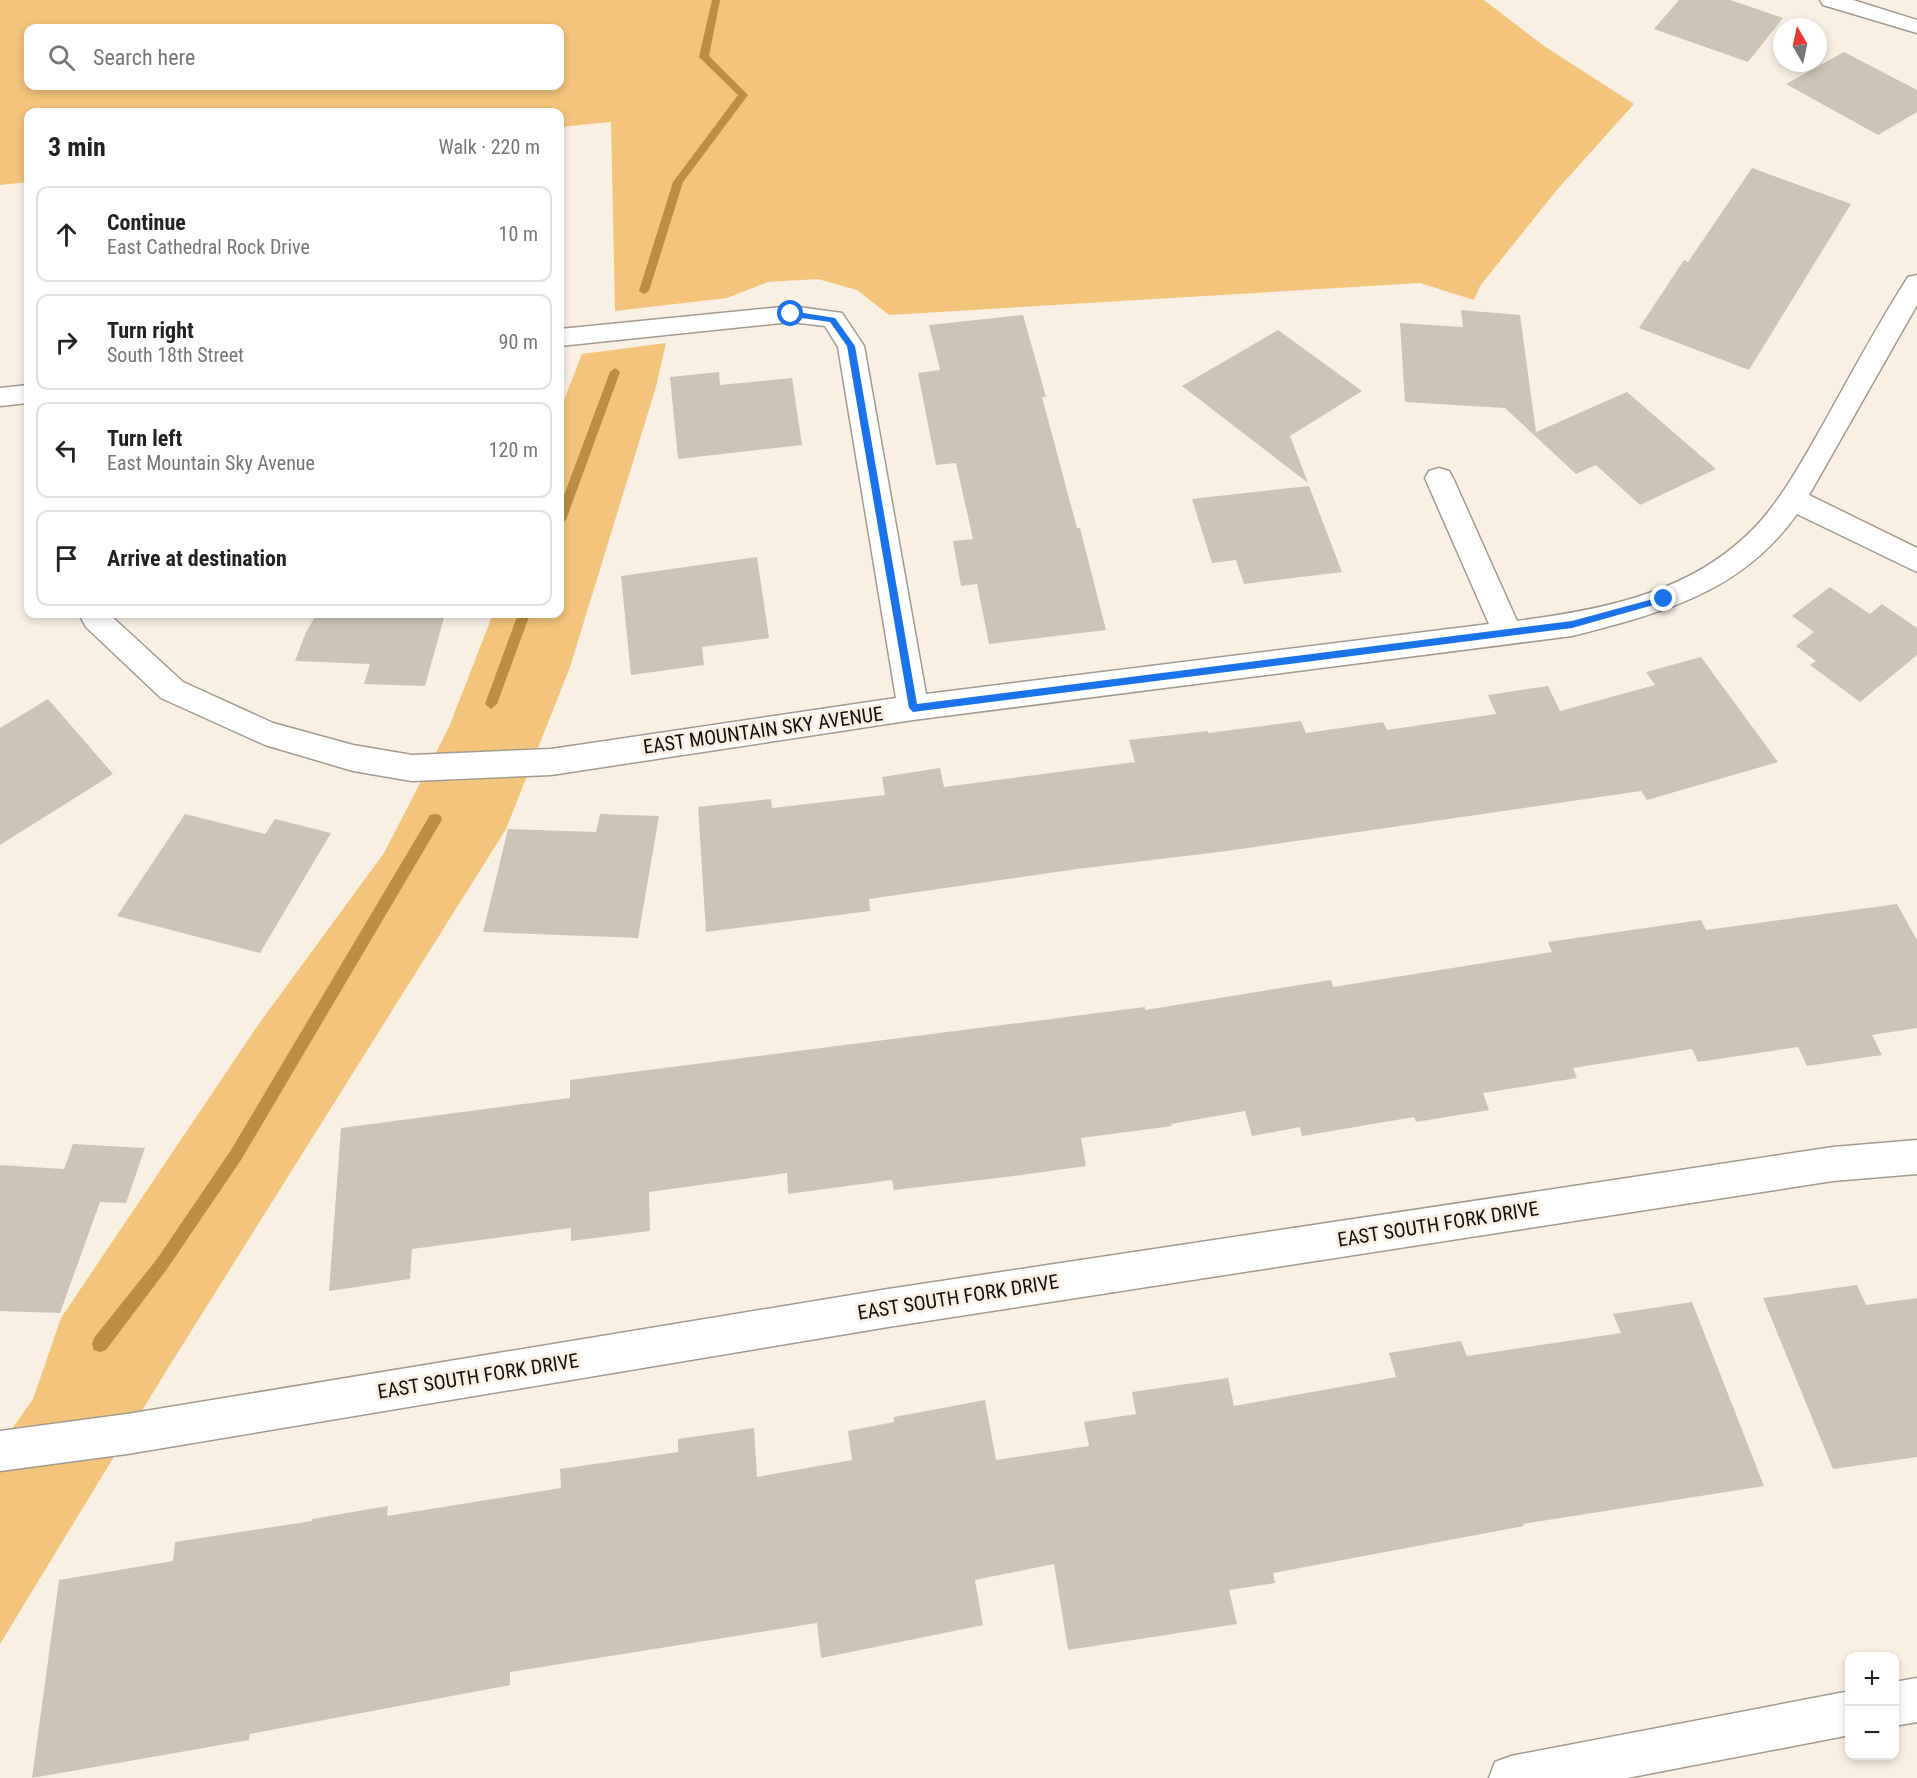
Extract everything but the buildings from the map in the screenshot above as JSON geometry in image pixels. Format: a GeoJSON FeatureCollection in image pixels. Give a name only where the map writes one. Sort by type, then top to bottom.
{"type":"FeatureCollection","features":[{"type":"Feature","properties":{"kind":"street"},"geometry":{"type":"LineString","coordinates":[[1831,0],[1917,27]]}},
{"type":"Feature","properties":{"kind":"street","name":"EAST MOUNTAIN SKY AVENUE"},"geometry":{"type":"LineString","coordinates":[[96,618],[172,690],[265,734],[353,758],[412,768],[551,762],[913,708],[1572,625],[1625,611],[1696,585],[1730,566],[1764,537],[1794,500],[1917,283]]}},
{"type":"Feature","properties":{"kind":"street"},"geometry":{"type":"LineString","coordinates":[[564,338],[791,314],[833,320],[851,346],[913,708]]}},
{"type":"Feature","properties":{"kind":"street"},"geometry":{"type":"LineString","coordinates":[[0,397],[24,394]]}},
{"type":"Feature","properties":{"kind":"street"},"geometry":{"type":"LineString","coordinates":[[1439,478],[1508,634]]}},
{"type":"Feature","properties":{"kind":"street"},"geometry":{"type":"LineString","coordinates":[[1794,500],[1917,561]]}},
{"type":"Feature","properties":{"kind":"street","name":"EAST SOUTH FORK DRIVE"},"geometry":{"type":"LineString","coordinates":[[0,1451],[128,1434],[899,1306],[1833,1164],[1917,1157]]}},
{"type":"Feature","properties":{"kind":"street"},"geometry":{"type":"LineString","coordinates":[[1899,1703],[1917,1700]]}},
{"type":"Feature","properties":{"kind":"street"},"geometry":{"type":"LineString","coordinates":[[1511,1778],[1845,1714]]}},
{"type":"Feature","properties":{"kind":"shaded area"},"geometry":{"type":"Polygon","coordinates":[[[0,0],[1484,0],[1544,46],[1634,104],[1556,191],[1480,286],[1474,300],[1420,283],[889,315],[857,290],[818,279],[768,282],[727,298],[615,311],[611,122],[564,127],[564,108],[24,108],[24,182],[0,185],[0,0]]]}},
{"type":"Feature","properties":{"kind":"shaded area"},"geometry":{"type":"Polygon","coordinates":[[[666,343],[656,387],[570,667],[506,829],[168,1368],[0,1644],[0,1446],[33,1399],[61,1318],[258,1025],[384,853],[449,727],[491,618],[564,618],[564,400],[582,354],[666,343]]]}},
{"type":"Feature","properties":{"kind":"waterway"},"geometry":{"type":"LineString","coordinates":[[644,291],[678,182],[743,95],[704,57],[716,0]]}},
{"type":"Feature","properties":{"kind":"waterway"},"geometry":{"type":"LineString","coordinates":[[564,509],[615,372]]}},
{"type":"Feature","properties":{"kind":"waterway"},"geometry":{"type":"LineString","coordinates":[[491,704],[523,618]]}},
{"type":"Feature","properties":{"kind":"waterway"},"geometry":{"type":"LineString","coordinates":[[100,1344],[162,1264],[236,1155],[435,819]]}},
{"type":"Feature","properties":{"kind":"route"},"geometry":{"type":"LineString","coordinates":[[791,314],[833,320],[851,346],[913,708],[1572,625],[1664,599]]}}]}
